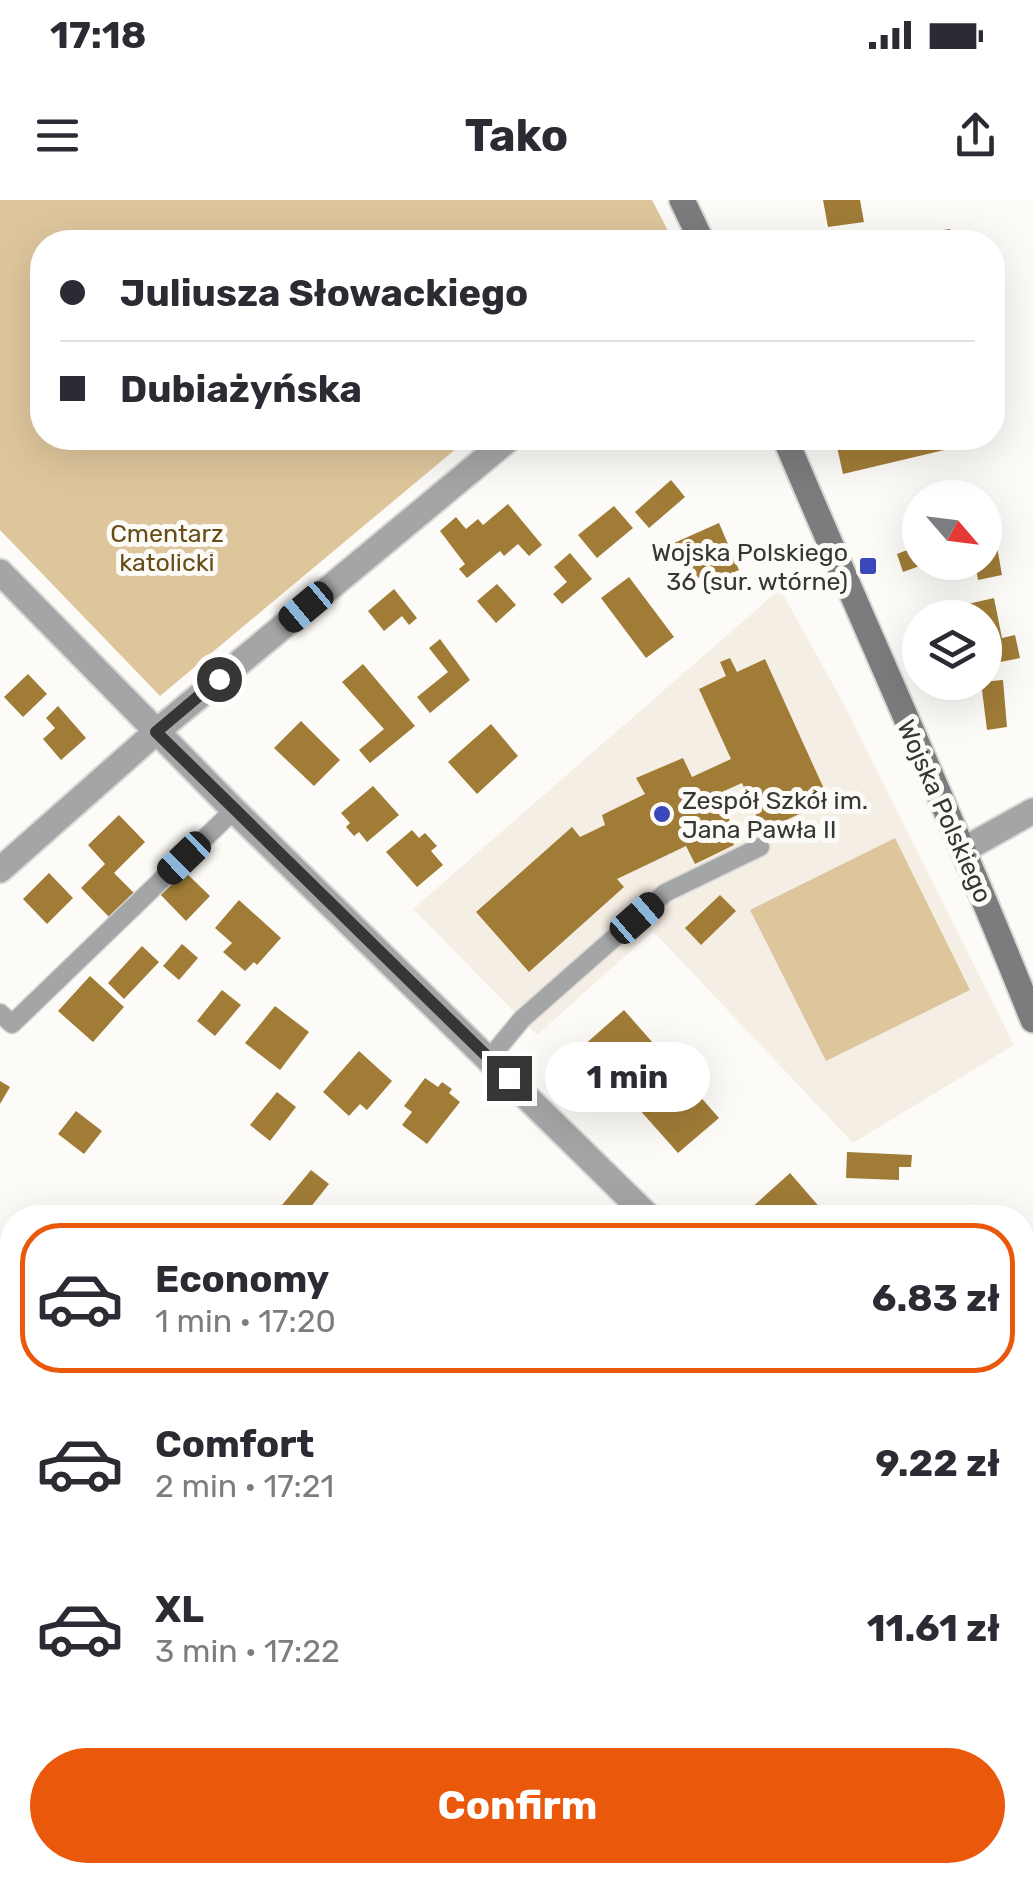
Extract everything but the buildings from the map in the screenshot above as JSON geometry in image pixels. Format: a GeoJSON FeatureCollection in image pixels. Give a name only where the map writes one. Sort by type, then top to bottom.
{"type":"FeatureCollection","features":[{"type":"Feature","properties":{"kind":"main road"},"geometry":{"type":"LineString","coordinates":[[682,200],[696,230]]}},
{"type":"Feature","properties":{"kind":"main road","name":"Wojska Polskiego"},"geometry":{"type":"LineString","coordinates":[[789,450],[909,730],[965,849],[1033,1020]]}},
{"type":"Feature","properties":{"kind":"street"},"geometry":{"type":"LineString","coordinates":[[0,870],[156,732],[496,450]]}},
{"type":"Feature","properties":{"kind":"street"},"geometry":{"type":"LineString","coordinates":[[0,572],[234,810],[637,1205]]}},
{"type":"Feature","properties":{"kind":"street"},"geometry":{"type":"LineString","coordinates":[[965,849],[1033,811]]}},
{"type":"Feature","properties":{"kind":"lane"},"geometry":{"type":"LineString","coordinates":[[0,1013],[12,1024],[234,810]]}},
{"type":"Feature","properties":{"kind":"lane"},"geometry":{"type":"LineString","coordinates":[[489,1059],[522,1020],[666,893],[760,847]]}},
{"type":"Feature","properties":{"kind":"shaded area"},"geometry":{"type":"Polygon","coordinates":[[[780,589],[846,708],[1014,1045],[853,1143],[653,931],[537,1035],[413,909],[780,589]]]}},
{"type":"Feature","properties":{"kind":"green space","name":"Cmentarz katolicki"},"geometry":{"type":"Polygon","coordinates":[[[0,200],[652,200],[668,230],[30,230],[30,450],[455,450],[160,696],[0,530],[0,200]]]}},
{"type":"Feature","properties":{"kind":"green space"},"geometry":{"type":"Polygon","coordinates":[[[895,838],[970,990],[826,1061],[750,910],[895,838]]]}},
{"type":"Feature","properties":{"kind":"place","name":"Wojska Polskiego 36 (sur. wtórne)"},"geometry":{"type":"Point","coordinates":[868,566]}},
{"type":"Feature","properties":{"kind":"place","name":"Zespół Szkół im. Jana Pawła II"},"geometry":{"type":"Point","coordinates":[662,814]}},
{"type":"Feature","properties":{"kind":"route"},"geometry":{"type":"LineString","coordinates":[[219,679],[156,732],[509,1078]]}}]}
